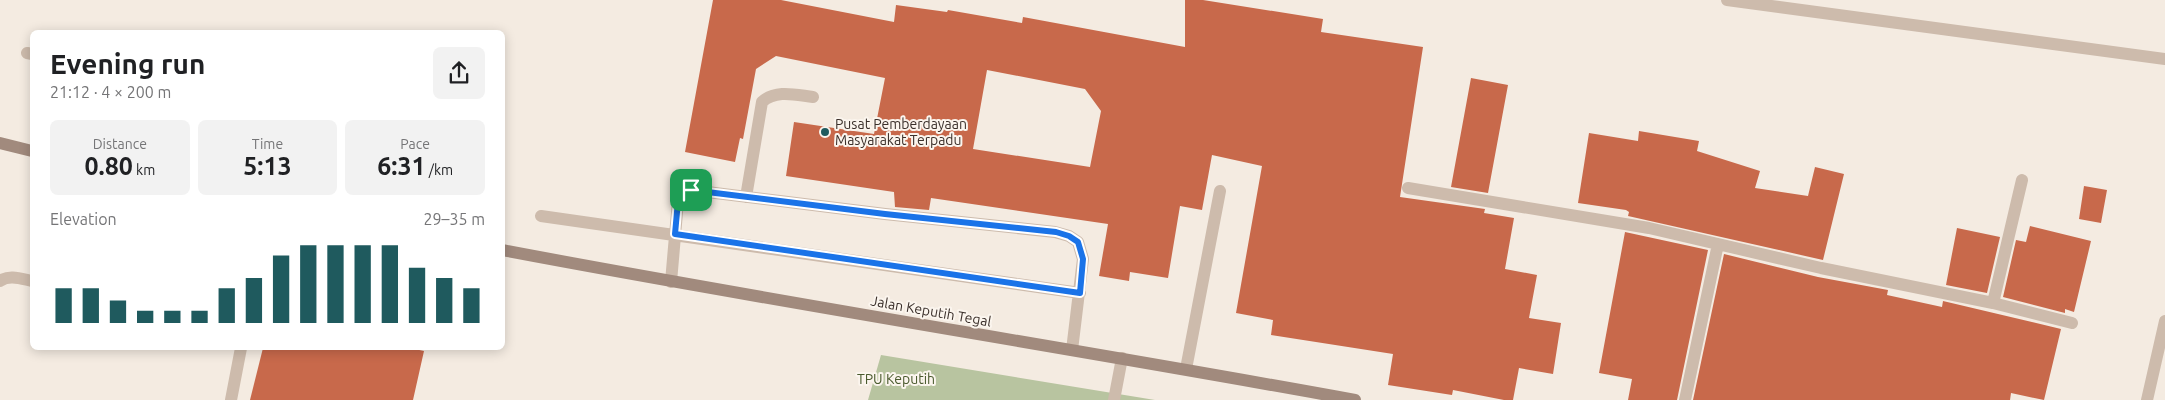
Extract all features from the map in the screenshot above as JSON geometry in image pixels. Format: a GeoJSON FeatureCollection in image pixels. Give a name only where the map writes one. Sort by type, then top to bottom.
{"type":"FeatureCollection","features":[{"type":"Feature","properties":{"kind":"main road"},"geometry":{"type":"LineString","coordinates":[[0,143],[30,150]]}},
{"type":"Feature","properties":{"kind":"main road","name":"Jalan Keputih Tegal"},"geometry":{"type":"LineString","coordinates":[[505,251],[671,282],[1186,369],[1355,400]]}},
{"type":"Feature","properties":{"kind":"street"},"geometry":{"type":"LineString","coordinates":[[1728,0],[2165,59]]}},
{"type":"Feature","properties":{"kind":"street"},"geometry":{"type":"LineString","coordinates":[[746,197],[762,102],[768,96],[782,94],[813,97]]}},
{"type":"Feature","properties":{"kind":"street"},"geometry":{"type":"LineString","coordinates":[[1993,303],[2022,180]]}},
{"type":"Feature","properties":{"kind":"street"},"geometry":{"type":"LineString","coordinates":[[1408,188],[1649,228],[1821,268],[1993,303],[2072,323]]}},
{"type":"Feature","properties":{"kind":"street"},"geometry":{"type":"LineString","coordinates":[[671,282],[678,201],[683,193],[691,190],[885,214],[1056,232],[1069,236],[1078,242],[1083,259],[1072,350]]}},
{"type":"Feature","properties":{"kind":"street"},"geometry":{"type":"LineString","coordinates":[[1186,369],[1220,191]]}},
{"type":"Feature","properties":{"kind":"street"},"geometry":{"type":"LineString","coordinates":[[541,216],[1080,293]]}},
{"type":"Feature","properties":{"kind":"street"},"geometry":{"type":"LineString","coordinates":[[1685,400],[1718,244]]}},
{"type":"Feature","properties":{"kind":"street"},"geometry":{"type":"LineString","coordinates":[[0,281],[7,277],[30,281]]}},
{"type":"Feature","properties":{"kind":"street"},"geometry":{"type":"LineString","coordinates":[[2146,400],[2165,321]]}},
{"type":"Feature","properties":{"kind":"street"},"geometry":{"type":"LineString","coordinates":[[231,400],[241,350]]}},
{"type":"Feature","properties":{"kind":"street"},"geometry":{"type":"LineString","coordinates":[[1114,400],[1122,358]]}},
{"type":"Feature","properties":{"kind":"green space","name":"TPU Keputih"},"geometry":{"type":"Polygon","coordinates":[[[881,355],[1155,400],[868,400],[881,355]]]}},
{"type":"Feature","properties":{"kind":"building"},"geometry":{"type":"Polygon","coordinates":[[[713,0],[781,0],[894,22],[896,5],[947,12],[948,10],[1022,23],[1023,17],[1185,47],[1185,0],[1203,0],[1323,19],[1321,32],[1423,47],[1400,197],[1485,209],[1484,213],[1514,218],[1505,269],[1537,275],[1529,318],[1561,323],[1553,374],[1519,368],[1513,400],[1453,390],[1452,395],[1388,385],[1393,354],[1271,335],[1273,320],[1236,313],[1262,166],[1212,155],[1202,210],[1180,206],[1168,278],[1130,272],[1129,281],[1099,276],[1108,224],[931,198],[929,210],[895,207],[894,192],[786,176],[794,122],[874,134],[885,78],[776,56],[756,69],[743,139],[740,138],[735,162],[685,152],[713,0]],[[987,70],[973,149],[1090,167],[1101,111],[1085,89],[987,70]]]}},
{"type":"Feature","properties":{"kind":"building"},"geometry":{"type":"Polygon","coordinates":[[[1471,78],[1508,85],[1488,193],[1451,187],[1471,78]]]}},
{"type":"Feature","properties":{"kind":"building"},"geometry":{"type":"Polygon","coordinates":[[[1639,131],[1699,141],[1697,151],[1760,171],[1755,188],[1808,196],[1815,167],[1844,174],[1823,260],[1628,216],[1629,212],[1626,210],[1578,203],[1589,133],[1638,141],[1639,131]]]}},
{"type":"Feature","properties":{"kind":"building"},"geometry":{"type":"Polygon","coordinates":[[[2084,186],[2107,190],[2101,223],[2079,219],[2084,186]]]}},
{"type":"Feature","properties":{"kind":"building"},"geometry":{"type":"Polygon","coordinates":[[[2030,226],[2091,241],[2074,312],[2065,309],[2065,313],[2003,297],[2016,240],[2026,242],[2030,226]]]}},
{"type":"Feature","properties":{"kind":"building"},"geometry":{"type":"Polygon","coordinates":[[[1957,228],[2000,237],[1987,293],[1946,285],[1957,228]]]}},
{"type":"Feature","properties":{"kind":"building"},"geometry":{"type":"Polygon","coordinates":[[[1625,232],[1708,250],[1677,400],[1628,400],[1632,379],[1599,373],[1625,232]]]}},
{"type":"Feature","properties":{"kind":"building"},"geometry":{"type":"Polygon","coordinates":[[[1724,254],[1818,277],[1888,290],[1887,295],[1942,307],[1943,301],[2061,329],[2044,400],[2011,393],[2010,400],[1693,400],[1724,254]]]}},
{"type":"Feature","properties":{"kind":"building"},"geometry":{"type":"Polygon","coordinates":[[[262,350],[424,351],[413,400],[250,400],[262,350]]]}},
{"type":"Feature","properties":{"kind":"place","name":"Pusat Pemberdayaan Masyarakat Terpadu"},"geometry":{"type":"Point","coordinates":[825,132]}},
{"type":"Feature","properties":{"kind":"route"},"geometry":{"type":"LineString","coordinates":[[691,190],[885,214],[1056,232],[1069,236],[1078,242],[1083,259],[1080,293],[675,234],[678,201],[683,193],[691,190]]}}]}
